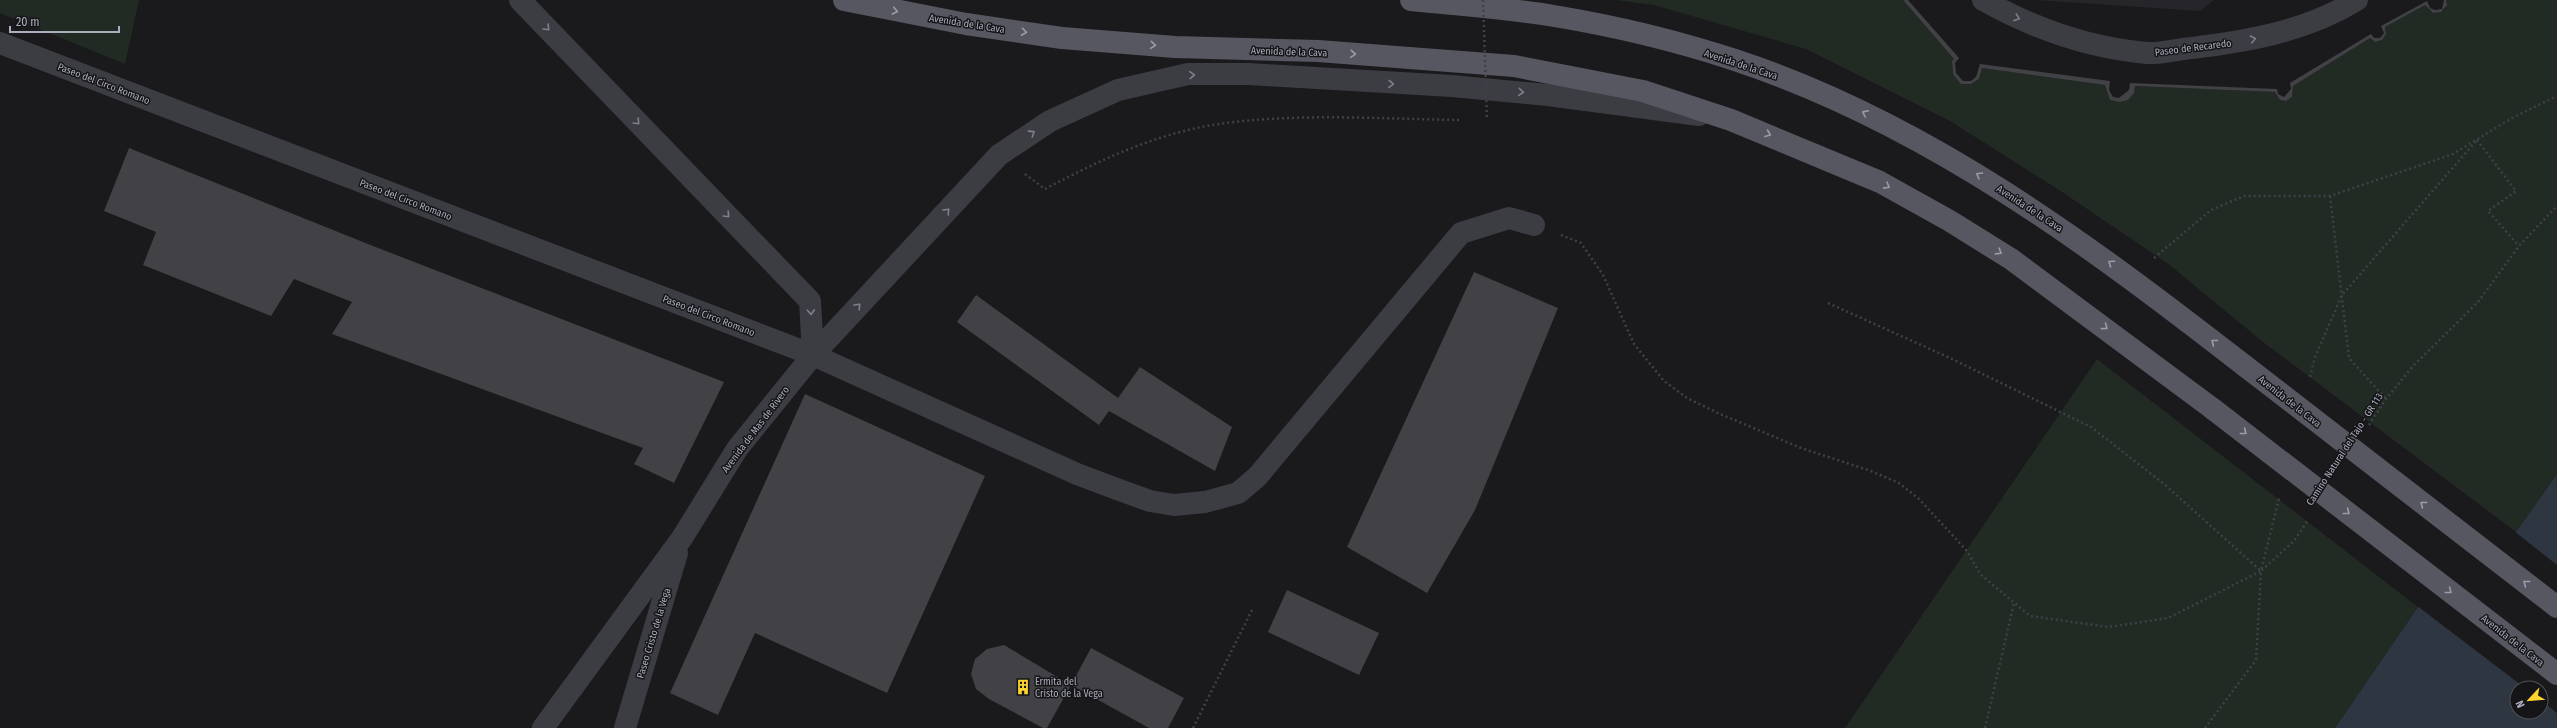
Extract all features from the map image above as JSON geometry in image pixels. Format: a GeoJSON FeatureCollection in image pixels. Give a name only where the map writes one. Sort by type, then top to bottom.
{"type":"FeatureCollection","features":[{"type":"Feature","properties":{"kind":"main road","name":"Avenida de la Cava"},"geometry":{"type":"LineString","coordinates":[[844,0],[966,24],[1062,38],[1175,47],[1318,52],[1514,66],[1643,91],[1731,120],[1880,182],[1950,221],[2011,259],[2066,298],[2213,408],[2557,674]]}},
{"type":"Feature","properties":{"kind":"main road","name":"Avenida de la Cava"},"geometry":{"type":"LineString","coordinates":[[1410,0],[1554,16],[1657,38],[1735,60],[1801,84],[1904,133],[1980,175],[2129,275],[2557,607]]}},
{"type":"Feature","properties":{"kind":"street"},"geometry":{"type":"LineString","coordinates":[[520,0],[810,301],[813,355]]}},
{"type":"Feature","properties":{"kind":"street","name":"Paseo de Recaredo"},"geometry":{"type":"LineString","coordinates":[[1983,0],[2011,16],[2084,42],[2148,53],[2239,42],[2297,29],[2357,0]]}},
{"type":"Feature","properties":{"kind":"street","name":"Paseo del Circo Romano"},"geometry":{"type":"LineString","coordinates":[[0,43],[813,355],[1077,474],[1150,500],[1174,505],[1205,502],[1238,493],[1258,477],[1461,233],[1509,218],[1534,225]]}},
{"type":"Feature","properties":{"kind":"street","name":"Avenida de la Cava"},"geometry":{"type":"LineString","coordinates":[[999,155],[1050,121],[1118,90],[1188,74],[1248,74],[1452,86],[1548,95],[1731,120]]}},
{"type":"Feature","properties":{"kind":"street","name":"Avenida de Mas de Rivero"},"geometry":{"type":"LineString","coordinates":[[543,728],[682,538],[737,449],[813,355],[999,155]]}},
{"type":"Feature","properties":{"kind":"street","name":"Paseo Cristo de la Vega"},"geometry":{"type":"LineString","coordinates":[[625,728],[682,538]]}},
{"type":"Feature","properties":{"kind":"path"},"geometry":{"type":"LineString","coordinates":[[1480,120],[1487,120],[1483,0]]}},
{"type":"Feature","properties":{"kind":"path"},"geometry":{"type":"LineString","coordinates":[[2150,260],[2211,210],[2244,196],[2330,196],[2452,154],[2512,118],[2557,96]]}},
{"type":"Feature","properties":{"kind":"path"},"geometry":{"type":"LineString","coordinates":[[999,155],[1044,188],[1122,151],[1160,139],[1225,123],[1339,117],[1465,120]]}},
{"type":"Feature","properties":{"kind":"path"},"geometry":{"type":"LineString","coordinates":[[2477,140],[2516,191],[2488,211],[2519,246]]}},
{"type":"Feature","properties":{"kind":"path"},"geometry":{"type":"LineString","coordinates":[[2309,380],[2315,357],[2342,295],[2477,140]]}},
{"type":"Feature","properties":{"kind":"path"},"geometry":{"type":"LineString","coordinates":[[2330,196],[2349,358],[2386,399]]}},
{"type":"Feature","properties":{"kind":"path","name":"Camino Natural del Tajo - GR 113"},"geometry":{"type":"LineString","coordinates":[[2367,429],[2386,399],[2414,365],[2478,302],[2519,246],[2557,206]]}},
{"type":"Feature","properties":{"kind":"path","name":"Camino Natural del Tajo - GR 113"},"geometry":{"type":"LineString","coordinates":[[1534,225],[1581,243],[1604,275],[1634,344],[1664,381],[1688,398],[1720,414],[1801,448],[1871,471],[1899,483],[1919,500],[1967,551],[1980,574],[2030,616],[2108,627],[2168,618],[2261,571],[2294,541],[2311,515]]}},
{"type":"Feature","properties":{"kind":"path"},"geometry":{"type":"LineString","coordinates":[[1828,303],[1950,358],[2091,427],[2164,484],[2261,571]]}},
{"type":"Feature","properties":{"kind":"path"},"geometry":{"type":"LineString","coordinates":[[2205,728],[2256,660],[2261,571],[2280,495]]}},
{"type":"Feature","properties":{"kind":"path"},"geometry":{"type":"LineString","coordinates":[[1985,728],[2014,603]]}},
{"type":"Feature","properties":{"kind":"path"},"geometry":{"type":"LineString","coordinates":[[1193,728],[1252,610]]}},
{"type":"Feature","properties":{"kind":"shaded area"},"geometry":{"type":"Polygon","coordinates":[[[0,0],[139,0],[125,64],[0,13],[0,0]]]}},
{"type":"Feature","properties":{"kind":"shaded area"},"geometry":{"type":"Polygon","coordinates":[[[1615,0],[1903,0],[1954,59],[1952,61],[1953,74],[1961,84],[1971,84],[1979,79],[1982,68],[2105,85],[2110,100],[2119,101],[2130,98],[2135,86],[2275,92],[2280,100],[2286,101],[2292,97],[2293,86],[2370,38],[2375,42],[2382,40],[2386,34],[2385,27],[2425,5],[2430,11],[2436,13],[2445,9],[2446,0],[2557,0],[2557,474],[2516,532],[2263,342],[2167,263],[2059,190],[1950,121],[1806,49],[1654,5],[1615,0]]]}},
{"type":"Feature","properties":{"kind":"shaded area"},"geometry":{"type":"Polygon","coordinates":[[[2035,0],[2214,0],[2200,11],[2035,0]]]}},
{"type":"Feature","properties":{"kind":"shaded area"},"geometry":{"type":"Polygon","coordinates":[[[2097,359],[2418,607],[2335,728],[1845,728],[2097,359]]]}},
{"type":"Feature","properties":{"kind":"shaded area"},"geometry":{"type":"Polygon","coordinates":[[[2557,474],[2557,728],[2335,728],[2418,607],[2516,532],[2557,474]]]}},
{"type":"Feature","properties":{"kind":"pier"},"geometry":{"type":"Polygon","coordinates":[[[2514,531],[2557,565],[2557,713],[2549,706],[2549,680],[2514,680],[2416,605],[2514,531]]]}},
{"type":"Feature","properties":{"kind":"building"},"geometry":{"type":"Polygon","coordinates":[[[1903,0],[1908,0],[1959,58],[1955,63],[1956,73],[1963,81],[1971,81],[1976,77],[1980,64],[2110,81],[2109,90],[2113,97],[2119,98],[2129,90],[2130,83],[2277,89],[2278,94],[2284,97],[2291,89],[2290,83],[2371,34],[2374,38],[2380,38],[2384,33],[2381,26],[2427,1],[2430,8],[2435,10],[2442,9],[2444,0],[2446,0],[2447,5],[2441,12],[2433,13],[2425,5],[2385,27],[2386,34],[2382,40],[2375,42],[2370,38],[2293,86],[2292,97],[2286,101],[2280,100],[2275,92],[2135,86],[2134,93],[2128,100],[2120,102],[2110,100],[2105,85],[1982,68],[1979,79],[1971,84],[1961,84],[1953,74],[1952,61],[1954,59],[1903,0]]]}},
{"type":"Feature","properties":{"kind":"building"},"geometry":{"type":"Polygon","coordinates":[[[129,148],[373,246],[724,382],[674,483],[634,464],[643,448],[332,334],[352,302],[294,279],[271,316],[143,265],[156,232],[104,211],[129,148]]]}},
{"type":"Feature","properties":{"kind":"building"},"geometry":{"type":"Polygon","coordinates":[[[1474,272],[1558,308],[1475,510],[1427,593],[1347,547],[1474,272]]]}},
{"type":"Feature","properties":{"kind":"building"},"geometry":{"type":"Polygon","coordinates":[[[976,295],[1118,398],[1140,367],[1232,427],[1215,471],[1109,411],[1099,425],[957,322],[976,295]]]}},
{"type":"Feature","properties":{"kind":"building"},"geometry":{"type":"Polygon","coordinates":[[[805,394],[985,476],[887,693],[755,633],[718,715],[670,693],[805,394]]]}},
{"type":"Feature","properties":{"kind":"building"},"geometry":{"type":"Polygon","coordinates":[[[1287,590],[1379,633],[1359,675],[1268,632],[1287,590]]]}},
{"type":"Feature","properties":{"kind":"building","name":"Ermita del Cristo de la Vega"},"geometry":{"type":"Polygon","coordinates":[[[1004,645],[1071,685],[1047,728],[1043,728],[989,699],[976,689],[971,674],[975,659],[987,649],[1004,645]]]}},
{"type":"Feature","properties":{"kind":"building","name":"Ermita del Cristo de la Vega"},"geometry":{"type":"Polygon","coordinates":[[[1091,648],[1184,698],[1168,728],[1149,728],[1071,685],[1091,648]]]}},
{"type":"Feature","properties":{"kind":"place","name":"Ermita del Cristo de la Vega"},"geometry":{"type":"Point","coordinates":[1023,687]}}]}
